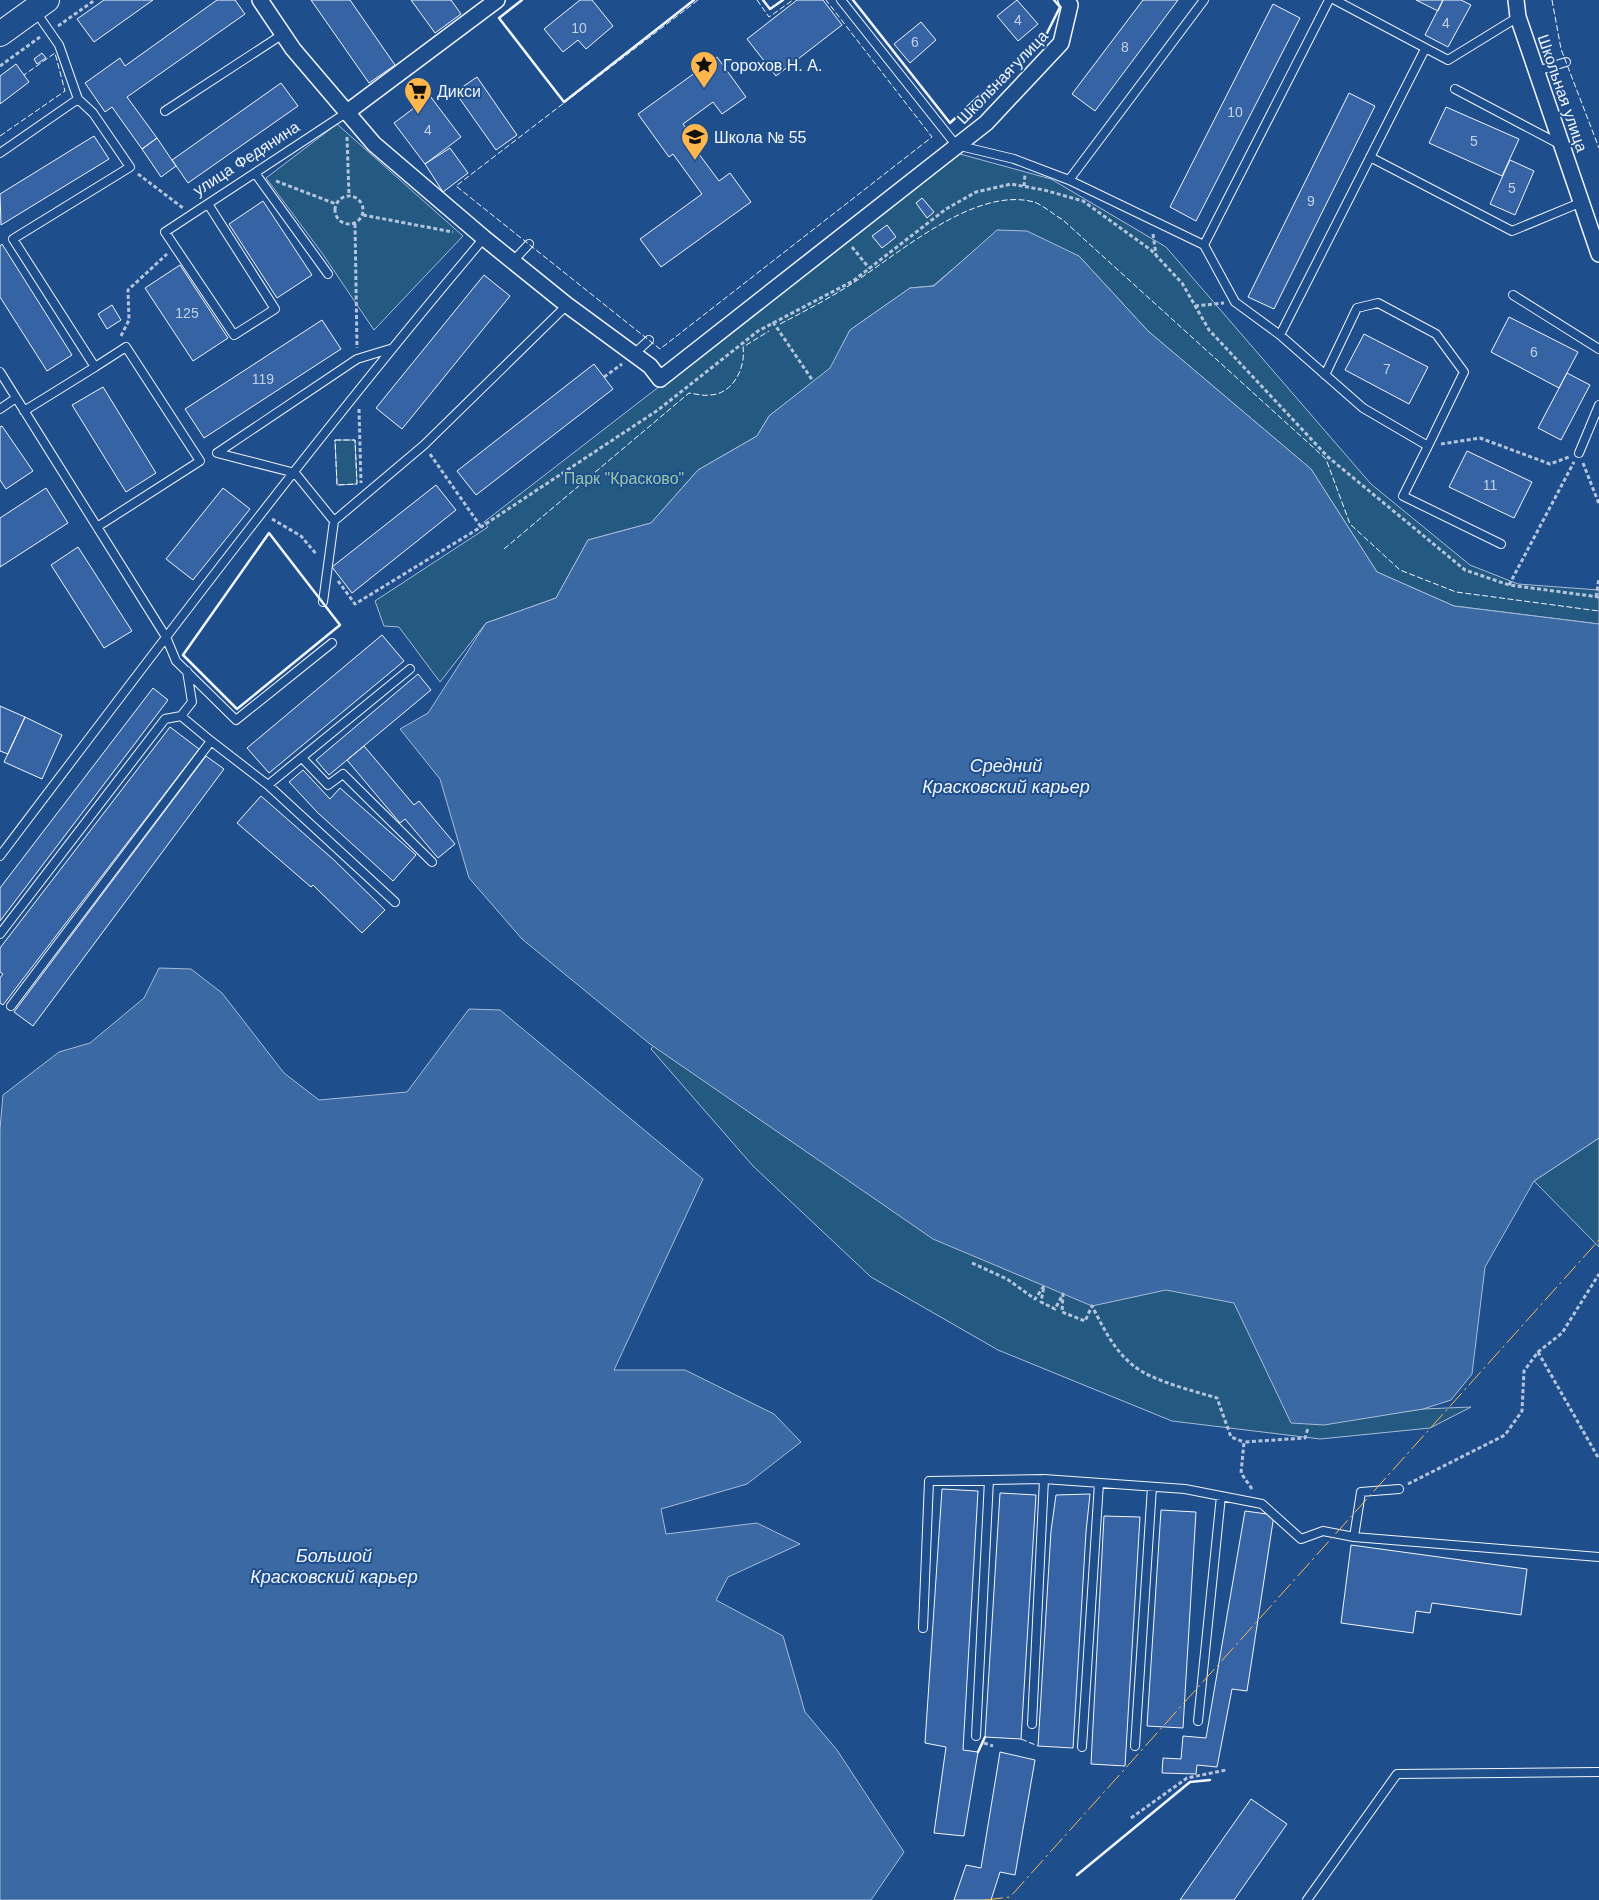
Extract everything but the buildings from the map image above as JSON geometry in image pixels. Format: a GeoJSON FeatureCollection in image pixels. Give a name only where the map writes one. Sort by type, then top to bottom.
{"type":"FeatureCollection","features":[{"type":"Feature","properties":{"kind":"main road"},"geometry":{"type":"LineString","coordinates":[[0,34],[41,5]]}},
{"type":"Feature","properties":{"kind":"street"},"geometry":{"type":"LineString","coordinates":[[260,0],[283,34],[346,113],[374,144],[484,238],[514,260],[630,357],[650,366],[660,379],[956,145]]}},
{"type":"Feature","properties":{"kind":"street","name":"улица Федянина"},"geometry":{"type":"LineString","coordinates":[[346,113],[497,0]]}},
{"type":"Feature","properties":{"kind":"street","name":"Школьная улица"},"geometry":{"type":"LineString","coordinates":[[956,145],[986,123],[1062,43],[1070,5],[1066,0]]}},
{"type":"Feature","properties":{"kind":"street","name":"Школьная улица"},"geometry":{"type":"LineString","coordinates":[[1516,0],[1518,17],[1599,254]]}},
{"type":"Feature","properties":{"kind":"lane"},"geometry":{"type":"LineString","coordinates":[[841,0],[956,145],[1014,159],[1069,180],[1204,245],[1235,302],[1280,335],[1362,408],[1428,446]]}},
{"type":"Feature","properties":{"kind":"lane"},"geometry":{"type":"LineString","coordinates":[[1069,180],[1204,0]]}},
{"type":"Feature","properties":{"kind":"lane"},"geometry":{"type":"LineString","coordinates":[[1204,245],[1330,0]]}},
{"type":"Feature","properties":{"kind":"lane"},"geometry":{"type":"LineString","coordinates":[[1335,0],[1424,49],[1448,60],[1518,17]]}},
{"type":"Feature","properties":{"kind":"lane"},"geometry":{"type":"LineString","coordinates":[[41,5],[59,45],[78,99],[93,113],[130,167],[13,239],[95,366]]}},
{"type":"Feature","properties":{"kind":"lane"},"geometry":{"type":"LineString","coordinates":[[165,111],[283,34]]}},
{"type":"Feature","properties":{"kind":"lane"},"geometry":{"type":"LineString","coordinates":[[1280,335],[1424,49]]}},
{"type":"Feature","properties":{"kind":"lane"},"geometry":{"type":"LineString","coordinates":[[1538,71],[1566,62]]}},
{"type":"Feature","properties":{"kind":"lane"},"geometry":{"type":"LineString","coordinates":[[1455,89],[1563,146]]}},
{"type":"Feature","properties":{"kind":"lane"},"geometry":{"type":"LineString","coordinates":[[0,152],[78,99]]}},
{"type":"Feature","properties":{"kind":"lane","name":"улица Федянина"},"geometry":{"type":"LineString","coordinates":[[175,247],[165,232],[346,113]]}},
{"type":"Feature","properties":{"kind":"lane"},"geometry":{"type":"LineString","coordinates":[[1370,157],[1512,231],[1582,202]]}},
{"type":"Feature","properties":{"kind":"lane"},"geometry":{"type":"LineString","coordinates":[[255,173],[328,274]]}},
{"type":"Feature","properties":{"kind":"lane"},"geometry":{"type":"LineString","coordinates":[[175,247],[234,335],[275,308],[208,204]]}},
{"type":"Feature","properties":{"kind":"lane"},"geometry":{"type":"LineString","coordinates":[[0,856],[166,637],[264,514],[390,349],[484,238]]}},
{"type":"Feature","properties":{"kind":"lane"},"geometry":{"type":"LineString","coordinates":[[514,260],[529,244]]}},
{"type":"Feature","properties":{"kind":"lane"},"geometry":{"type":"LineString","coordinates":[[1513,295],[1599,349]]}},
{"type":"Feature","properties":{"kind":"lane"},"geometry":{"type":"LineString","coordinates":[[1325,375],[1357,308],[1378,303],[1436,334],[1464,372],[1403,496],[1501,544]]}},
{"type":"Feature","properties":{"kind":"lane"},"geometry":{"type":"LineString","coordinates":[[323,602],[334,521],[424,445],[567,305]]}},
{"type":"Feature","properties":{"kind":"lane"},"geometry":{"type":"LineString","coordinates":[[630,357],[649,340]]}},
{"type":"Feature","properties":{"kind":"lane"},"geometry":{"type":"LineString","coordinates":[[24,411],[126,347],[200,461],[97,527]]}},
{"type":"Feature","properties":{"kind":"lane"},"geometry":{"type":"LineString","coordinates":[[334,521],[295,473],[217,452],[358,359],[390,349]]}},
{"type":"Feature","properties":{"kind":"lane"},"geometry":{"type":"LineString","coordinates":[[0,372],[166,637],[176,661],[236,720],[332,643]]}},
{"type":"Feature","properties":{"kind":"lane"},"geometry":{"type":"LineString","coordinates":[[0,409],[16,398]]}},
{"type":"Feature","properties":{"kind":"lane"},"geometry":{"type":"LineString","coordinates":[[1578,453],[1599,405]]}},
{"type":"Feature","properties":{"kind":"lane"},"geometry":{"type":"LineString","coordinates":[[268,785],[410,669]]}},
{"type":"Feature","properties":{"kind":"lane"},"geometry":{"type":"LineString","coordinates":[[0,934],[165,719],[181,716],[192,702],[187,671]]}},
{"type":"Feature","properties":{"kind":"lane"},"geometry":{"type":"LineString","coordinates":[[181,716],[268,785],[395,902]]}},
{"type":"Feature","properties":{"kind":"lane"},"geometry":{"type":"LineString","coordinates":[[11,1006],[211,741]]}},
{"type":"Feature","properties":{"kind":"lane"},"geometry":{"type":"LineString","coordinates":[[302,758],[328,785],[343,774],[432,862]]}},
{"type":"Feature","properties":{"kind":"lane"},"geometry":{"type":"LineString","coordinates":[[1032,1724],[1044,1479]]}},
{"type":"Feature","properties":{"kind":"lane"},"geometry":{"type":"LineString","coordinates":[[923,1628],[929,1481],[1044,1479],[1185,1489],[1262,1504],[1301,1539],[1323,1531],[1354,1537],[1599,1557]]}},
{"type":"Feature","properties":{"kind":"lane"},"geometry":{"type":"LineString","coordinates":[[976,1736],[989,1480]]}},
{"type":"Feature","properties":{"kind":"lane"},"geometry":{"type":"LineString","coordinates":[[1082,1747],[1099,1483]]}},
{"type":"Feature","properties":{"kind":"lane"},"geometry":{"type":"LineString","coordinates":[[1135,1746],[1152,1487]]}},
{"type":"Feature","properties":{"kind":"lane"},"geometry":{"type":"LineString","coordinates":[[1354,1537],[1360,1492],[1399,1488]]}},
{"type":"Feature","properties":{"kind":"lane"},"geometry":{"type":"LineString","coordinates":[[1198,1721],[1221,1496]]}},
{"type":"Feature","properties":{"kind":"lane"},"geometry":{"type":"LineString","coordinates":[[1308,1900],[1397,1774],[1599,1772]]}},
{"type":"Feature","properties":{"kind":"path"},"geometry":{"type":"LineString","coordinates":[[346,113],[349,196]]}},
{"type":"Feature","properties":{"kind":"path"},"geometry":{"type":"LineString","coordinates":[[130,167],[191,215]]}},
{"type":"Feature","properties":{"kind":"path"},"geometry":{"type":"LineString","coordinates":[[255,173],[336,204]]}},
{"type":"Feature","properties":{"kind":"path"},"geometry":{"type":"LineString","coordinates":[[264,514],[301,536],[355,604],[481,527],[658,410],[758,331],[853,281],[946,210],[976,192],[1011,184],[1044,190],[1083,202],[1156,255],[1182,283],[1209,330],[1328,457],[1465,570],[1509,585],[1597,597],[1599,578]]}},
{"type":"Feature","properties":{"kind":"path"},"geometry":{"type":"LineString","coordinates":[[349,196],[361,203],[362,215],[355,224],[343,224],[335,215],[336,204],[344,197],[349,196]]}},
{"type":"Feature","properties":{"kind":"path"},"geometry":{"type":"LineString","coordinates":[[362,215],[484,238]]}},
{"type":"Feature","properties":{"kind":"path"},"geometry":{"type":"LineString","coordinates":[[1150,219],[1156,255]]}},
{"type":"Feature","properties":{"kind":"path"},"geometry":{"type":"LineString","coordinates":[[842,235],[868,268]]}},
{"type":"Feature","properties":{"kind":"path"},"geometry":{"type":"LineString","coordinates":[[120,339],[129,320],[128,290],[175,247]]}},
{"type":"Feature","properties":{"kind":"path"},"geometry":{"type":"LineString","coordinates":[[1195,306],[1235,302]]}},
{"type":"Feature","properties":{"kind":"path"},"geometry":{"type":"LineString","coordinates":[[773,322],[813,381]]}},
{"type":"Feature","properties":{"kind":"path"},"geometry":{"type":"LineString","coordinates":[[604,378],[630,357]]}},
{"type":"Feature","properties":{"kind":"path"},"geometry":{"type":"LineString","coordinates":[[1428,446],[1480,438],[1550,464],[1578,453]]}},
{"type":"Feature","properties":{"kind":"path"},"geometry":{"type":"LineString","coordinates":[[424,445],[481,527]]}},
{"type":"Feature","properties":{"kind":"path"},"geometry":{"type":"LineString","coordinates":[[1509,585],[1578,453]]}},
{"type":"Feature","properties":{"kind":"path"},"geometry":{"type":"LineString","coordinates":[[1578,453],[1599,501]]}},
{"type":"Feature","properties":{"kind":"path"},"geometry":{"type":"LineString","coordinates":[[972,1263],[1007,1279],[1035,1299],[1044,1286],[1042,1302],[1054,1309],[1063,1294],[1062,1312],[1086,1321],[1092,1306],[1109,1339],[1134,1367],[1169,1383],[1217,1398],[1231,1437],[1244,1442],[1305,1438],[1308,1428]]}},
{"type":"Feature","properties":{"kind":"path"},"geometry":{"type":"LineString","coordinates":[[1399,1488],[1505,1435],[1522,1411],[1524,1371],[1538,1352],[1562,1334],[1599,1274]]}},
{"type":"Feature","properties":{"kind":"path"},"geometry":{"type":"LineString","coordinates":[[1538,1352],[1599,1458]]}},
{"type":"Feature","properties":{"kind":"path"},"geometry":{"type":"LineString","coordinates":[[1244,1442],[1241,1473],[1262,1504]]}},
{"type":"Feature","properties":{"kind":"path"},"geometry":{"type":"LineString","coordinates":[[1131,1818],[1187,1778],[1226,1770]]}},
{"type":"Feature","properties":{"kind":"green space"},"geometry":{"type":"Polygon","coordinates":[[[337,124],[463,236],[374,330],[322,253],[266,178],[337,124]]]}},
{"type":"Feature","properties":{"kind":"green space","name":"Парк \"Красково\""},"geometry":{"type":"Polygon","coordinates":[[[960,154],[1051,179],[1166,247],[1371,484],[1470,565],[1518,584],[1599,590],[1599,624],[1454,606],[1377,572],[1311,469],[1148,331],[1079,256],[998,230],[933,286],[910,288],[850,330],[831,368],[769,416],[757,436],[698,470],[651,523],[588,540],[556,598],[486,623],[440,682],[399,627],[384,626],[375,601],[488,527],[484,522],[960,154]]]}},
{"type":"Feature","properties":{"kind":"green space"},"geometry":{"type":"Polygon","coordinates":[[[335,440],[355,440],[357,484],[337,485],[335,440]]]}},
{"type":"Feature","properties":{"kind":"green space"},"geometry":{"type":"Polygon","coordinates":[[[657,1042],[1165,1285],[1235,1293],[1384,1414],[1423,1409],[1471,1407],[1430,1428],[1320,1439],[1172,1421],[998,1350],[871,1277],[753,1166],[651,1049],[657,1042]]]}},
{"type":"Feature","properties":{"kind":"green space"},"geometry":{"type":"Polygon","coordinates":[[[1599,1138],[1599,1247],[1534,1181],[1599,1138]]]}},
{"type":"Feature","properties":{"kind":"water","name":"Средний Красковский карьер"},"geometry":{"type":"Polygon","coordinates":[[[997,230],[1027,231],[1079,256],[1148,331],[1311,469],[1377,572],[1454,606],[1599,624],[1599,1138],[1534,1181],[1485,1267],[1472,1374],[1451,1400],[1423,1409],[1324,1425],[1291,1423],[1234,1303],[1166,1290],[1092,1306],[933,1239],[650,1044],[522,939],[469,878],[440,779],[400,729],[428,713],[486,623],[556,598],[588,540],[651,523],[698,470],[757,436],[769,416],[830,368],[850,330],[910,288],[934,286],[997,230]]]}},
{"type":"Feature","properties":{"kind":"water","name":"Большой Красковский карьер"},"geometry":{"type":"Polygon","coordinates":[[[159,968],[191,969],[222,993],[284,1073],[319,1100],[407,1092],[469,1009],[500,1010],[703,1179],[614,1370],[685,1370],[774,1414],[801,1442],[747,1484],[661,1509],[666,1534],[757,1523],[800,1544],[728,1577],[716,1600],[783,1636],[805,1712],[837,1750],[904,1852],[871,1900],[0,1900],[0,1129],[3,1095],[59,1052],[90,1043],[144,998],[159,968]]]}},
{"type":"Feature","properties":{"kind":"fence"},"geometry":{"type":"LineString","coordinates":[[698,0],[456,186],[660,349],[932,137],[826,0]]}},
{"type":"Feature","properties":{"kind":"fence"},"geometry":{"type":"LineString","coordinates":[[757,0],[769,17],[793,0]]}},
{"type":"Feature","properties":{"kind":"fence"},"geometry":{"type":"LineString","coordinates":[[1552,0],[1561,49],[1599,148]]}},
{"type":"Feature","properties":{"kind":"fence"},"geometry":{"type":"LineString","coordinates":[[0,136],[65,91],[55,53],[24,75]]}},
{"type":"Feature","properties":{"kind":"fence"},"geometry":{"type":"LineString","coordinates":[[780,324],[844,289],[915,240],[963,213],[987,204],[1011,200],[1034,202],[1063,220],[1326,459],[1350,524],[1400,570],[1456,592],[1599,611]]}},
{"type":"Feature","properties":{"kind":"fence"},"geometry":{"type":"LineString","coordinates":[[504,549],[689,393],[707,395],[718,394],[725,390],[731,385],[740,371],[743,347],[769,331]]}},
{"type":"Feature","properties":{"kind":"fence"},"geometry":{"type":"LineString","coordinates":[[335,440],[355,440],[357,484],[337,485],[335,440]]}},
{"type":"Feature","properties":{"kind":"fence"},"geometry":{"type":"LineString","coordinates":[[1021,1739],[1038,1746]]}},
{"type":"Feature","properties":{"kind":"wall"},"geometry":{"type":"LineString","coordinates":[[522,0],[499,18],[564,102],[694,0]]}},
{"type":"Feature","properties":{"kind":"wall"},"geometry":{"type":"LineString","coordinates":[[763,0],[770,9],[783,0]]}},
{"type":"Feature","properties":{"kind":"wall"},"geometry":{"type":"LineString","coordinates":[[853,0],[950,123],[1047,33],[1060,7],[1054,0]]}},
{"type":"Feature","properties":{"kind":"wall"},"geometry":{"type":"LineString","coordinates":[[269,533],[340,625],[237,709],[183,655],[269,533]]}},
{"type":"Feature","properties":{"kind":"wall"},"geometry":{"type":"LineString","coordinates":[[978,1752],[985,1737]]}},
{"type":"Feature","properties":{"kind":"wall"},"geometry":{"type":"LineString","coordinates":[[1077,1875],[1190,1782],[1210,1780]]}},
{"type":"Feature","properties":{"kind":"power"},"geometry":{"type":"LineString","coordinates":[[985,1900],[1010,1897],[1599,1240]]}},
{"type":"Feature","properties":{"kind":"place","name":"Горохов Н. А."},"geometry":{"type":"Point","coordinates":[704,89]}},
{"type":"Feature","properties":{"kind":"place","name":"Дикси"},"geometry":{"type":"Point","coordinates":[418,115]}},
{"type":"Feature","properties":{"kind":"place","name":"Школа № 55"},"geometry":{"type":"Point","coordinates":[695,161]}}]}
